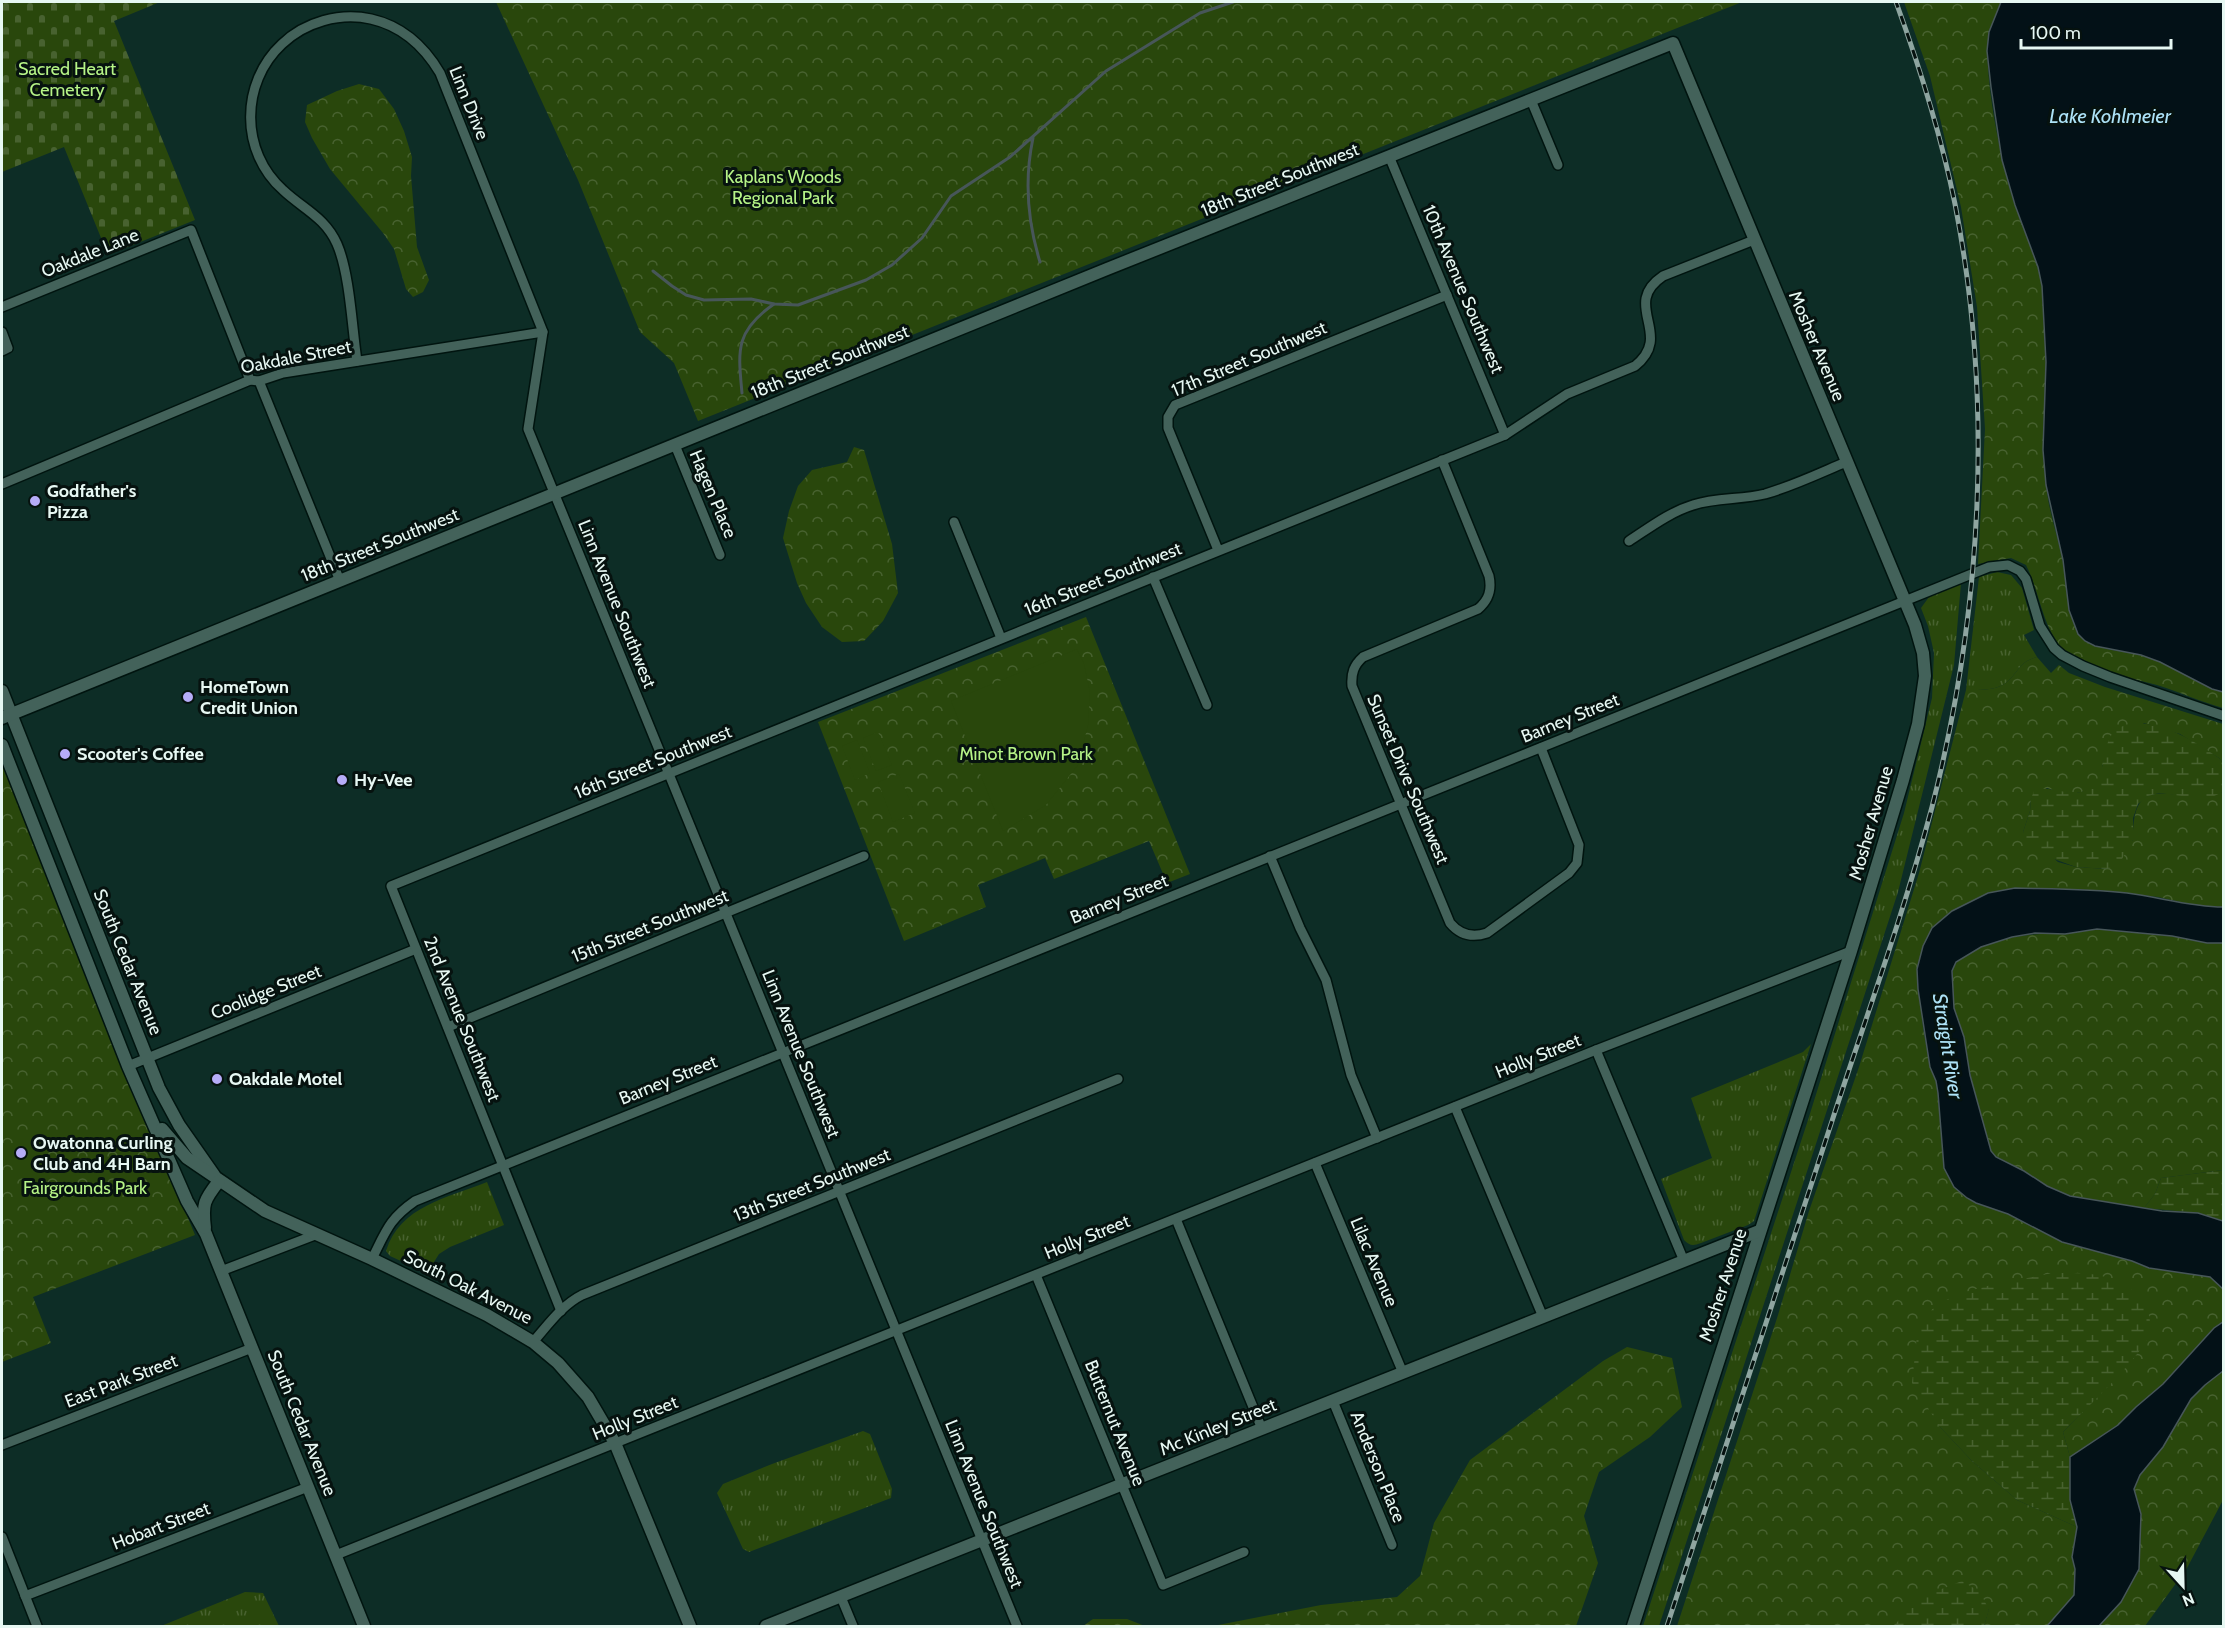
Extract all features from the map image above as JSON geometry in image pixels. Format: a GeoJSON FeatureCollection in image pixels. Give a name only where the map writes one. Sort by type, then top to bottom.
{"type":"FeatureCollection","features":[{"type":"Feature","properties":{"kind":"street","name":"Linn Drive"},"geometry":{"type":"LineString","coordinates":[[357,361],[344,268],[337,244],[321,221],[271,178],[257,153],[250,123],[253,93],[258,76],[273,53],[293,34],[305,27],[338,17],[369,18],[398,29],[420,45],[431,59],[440,74],[543,332]]}},
{"type":"Feature","properties":{"kind":"street","name":"18th Street Southwest"},"geometry":{"type":"LineString","coordinates":[[6,716],[1673,43]]}},
{"type":"Feature","properties":{"kind":"street","name":"Mosher Avenue"},"geometry":{"type":"LineString","coordinates":[[1633,1626],[1851,951],[1903,780],[1922,700],[1925,676],[1923,653],[1915,625],[1673,43]]}},
{"type":"Feature","properties":{"kind":"street"},"geometry":{"type":"LineString","coordinates":[[1531,100],[1558,165]]}},
{"type":"Feature","properties":{"kind":"street","name":"10th Avenue Southwest"},"geometry":{"type":"LineString","coordinates":[[1389,156],[1505,435]]}},
{"type":"Feature","properties":{"kind":"street","name":"Oakdale Lane"},"geometry":{"type":"LineString","coordinates":[[2,306],[191,230],[255,381]]}},
{"type":"Feature","properties":{"kind":"street","name":"16th Street Southwest"},"geometry":{"type":"LineString","coordinates":[[391,886],[1505,435],[1567,394],[1635,366],[1643,360],[1648,352],[1652,336],[1644,305],[1646,296],[1656,281],[1663,276],[1754,240]]}},
{"type":"Feature","properties":{"kind":"street","name":"17th Street Southwest"},"geometry":{"type":"LineString","coordinates":[[1218,550],[1168,428],[1168,417],[1175,405],[1447,295]]}},
{"type":"Feature","properties":{"kind":"street"},"geometry":{"type":"LineString","coordinates":[[2,332],[5,350]]}},
{"type":"Feature","properties":{"kind":"street"},"geometry":{"type":"LineString","coordinates":[[543,332],[528,429],[554,494]]}},
{"type":"Feature","properties":{"kind":"street","name":"Oakdale Street"},"geometry":{"type":"LineString","coordinates":[[2,484],[255,381],[282,373],[543,332]]}},
{"type":"Feature","properties":{"kind":"street"},"geometry":{"type":"LineString","coordinates":[[255,381],[340,581]]}},
{"type":"Feature","properties":{"kind":"street","name":"Hagen Place"},"geometry":{"type":"LineString","coordinates":[[675,445],[720,555]]}},
{"type":"Feature","properties":{"kind":"street","name":"Sunset Drive Southwest"},"geometry":{"type":"LineString","coordinates":[[1442,460],[1489,576],[1488,598],[1478,609],[1363,657],[1357,663],[1351,678],[1352,686],[1450,923],[1462,934],[1471,936],[1487,933],[1569,873],[1577,863],[1579,845],[1540,747]]}},
{"type":"Feature","properties":{"kind":"street"},"geometry":{"type":"LineString","coordinates":[[1629,541],[1678,510],[1691,505],[1704,501],[1766,494],[1846,462]]}},
{"type":"Feature","properties":{"kind":"street","name":"Linn Avenue Southwest"},"geometry":{"type":"LineString","coordinates":[[554,494],[1017,1626]]}},
{"type":"Feature","properties":{"kind":"street"},"geometry":{"type":"LineString","coordinates":[[954,522],[1001,638]]}},
{"type":"Feature","properties":{"kind":"street","name":"Barney Street"},"geometry":{"type":"LineString","coordinates":[[372,1259],[390,1223],[398,1213],[415,1201],[1905,602],[1973,572],[1999,565],[2016,568],[2023,575],[2040,626],[2054,648],[2062,655],[2110,677],[2223,716]]}},
{"type":"Feature","properties":{"kind":"street"},"geometry":{"type":"LineString","coordinates":[[1154,577],[1207,705]]}},
{"type":"Feature","properties":{"kind":"street","name":"South Cedar Avenue"},"geometry":{"type":"LineString","coordinates":[[2,692],[6,716],[169,1108],[219,1180],[206,1196],[203,1204],[206,1234]]}},
{"type":"Feature","properties":{"kind":"street","name":"South Cedar Avenue"},"geometry":{"type":"LineString","coordinates":[[2,745],[128,1066],[187,1201],[206,1234],[364,1626]]}},
{"type":"Feature","properties":{"kind":"street","name":"15th Street Southwest"},"geometry":{"type":"LineString","coordinates":[[448,1027],[864,856]]}},
{"type":"Feature","properties":{"kind":"street"},"geometry":{"type":"LineString","coordinates":[[1270,856],[1300,928],[1326,980],[1351,1076],[1377,1138]]}},
{"type":"Feature","properties":{"kind":"street","name":"2nd Avenue Southwest"},"geometry":{"type":"LineString","coordinates":[[391,886],[561,1311]]}},
{"type":"Feature","properties":{"kind":"street","name":"Coolidge Street"},"geometry":{"type":"LineString","coordinates":[[128,1066],[416,949]]}},
{"type":"Feature","properties":{"kind":"street","name":"Holly Street"},"geometry":{"type":"LineString","coordinates":[[336,1556],[1596,1050],[1851,951]]}},
{"type":"Feature","properties":{"kind":"street"},"geometry":{"type":"LineString","coordinates":[[1596,1050],[1684,1261]]}},
{"type":"Feature","properties":{"kind":"street","name":"13th Street Southwest"},"geometry":{"type":"LineString","coordinates":[[533,1342],[561,1311],[582,1295],[1118,1079]]}},
{"type":"Feature","properties":{"kind":"street","name":"South Oak Avenue"},"geometry":{"type":"LineString","coordinates":[[147,1106],[177,1148],[200,1169],[265,1211],[372,1259],[487,1315],[533,1342],[558,1363],[588,1397],[615,1443],[690,1626]]}},
{"type":"Feature","properties":{"kind":"street"},"geometry":{"type":"LineString","coordinates":[[1455,1107],[1543,1317]]}},
{"type":"Feature","properties":{"kind":"street","name":"Lilac Avenue"},"geometry":{"type":"LineString","coordinates":[[1316,1163],[1402,1373]]}},
{"type":"Feature","properties":{"kind":"street"},"geometry":{"type":"LineString","coordinates":[[1176,1219],[1262,1429]]}},
{"type":"Feature","properties":{"kind":"street","name":"Mc Kinley Street"},"geometry":{"type":"LineString","coordinates":[[766,1626],[1759,1231]]}},
{"type":"Feature","properties":{"kind":"street"},"geometry":{"type":"LineString","coordinates":[[221,1271],[315,1234]]}},
{"type":"Feature","properties":{"kind":"street","name":"Butternut Avenue"},"geometry":{"type":"LineString","coordinates":[[1036,1275],[1163,1585],[1244,1552]]}},
{"type":"Feature","properties":{"kind":"street","name":"East Park Street"},"geometry":{"type":"LineString","coordinates":[[2,1445],[252,1348]]}},
{"type":"Feature","properties":{"kind":"street","name":"Anderson Place"},"geometry":{"type":"LineString","coordinates":[[1333,1401],[1392,1545]]}},
{"type":"Feature","properties":{"kind":"street","name":"Hobart Street"},"geometry":{"type":"LineString","coordinates":[[25,1596],[308,1487]]}},
{"type":"Feature","properties":{"kind":"street"},"geometry":{"type":"LineString","coordinates":[[2,1537],[37,1626]]}},
{"type":"Feature","properties":{"kind":"street"},"geometry":{"type":"LineString","coordinates":[[840,1597],[853,1626]]}},
{"type":"Feature","properties":{"kind":"green space","name":"Sacred Heart Cemetery"},"geometry":{"type":"Polygon","coordinates":[[[2,2],[160,2],[114,21],[195,220],[108,255],[64,147],[2,172],[2,2]]]}},
{"type":"Feature","properties":{"kind":"green space","name":"Kaplans Woods Regional Park"},"geometry":{"type":"Polygon","coordinates":[[[496,2],[1742,2],[698,421],[674,363],[640,332],[578,180],[496,2]]]}},
{"type":"Feature","properties":{"kind":"green space","name":"Lake Kohlmeier"},"geometry":{"type":"Polygon","coordinates":[[[1904,2],[2001,2],[1990,31],[1988,47],[1990,92],[2010,189],[2034,256],[2042,287],[2046,336],[2046,483],[2074,626],[2083,639],[2090,643],[2107,649],[2152,658],[2212,689],[2223,692],[2223,708],[2157,685],[2101,671],[2075,659],[2064,650],[2050,630],[2026,565],[2011,558],[1978,564],[1985,429],[1977,307],[1961,207],[1930,76],[1904,2]]]}},
{"type":"Feature","properties":{"kind":"green space"},"geometry":{"type":"Polygon","coordinates":[[[359,84],[379,89],[394,109],[412,157],[411,176],[417,247],[429,280],[423,292],[413,297],[406,289],[394,249],[330,169],[305,122],[307,105],[359,84]]]}},
{"type":"Feature","properties":{"kind":"green space"},"geometry":{"type":"Polygon","coordinates":[[[854,447],[864,450],[892,544],[898,593],[883,621],[864,641],[842,642],[822,627],[806,603],[797,583],[783,538],[798,486],[812,470],[847,462],[854,447]]]}},
{"type":"Feature","properties":{"kind":"green space"},"geometry":{"type":"Polygon","coordinates":[[[1997,572],[2011,575],[2022,588],[2034,630],[2024,635],[2037,657],[2023,664],[2008,681],[1999,687],[1966,690],[1979,577],[1997,572]]]}},
{"type":"Feature","properties":{"kind":"green space"},"geometry":{"type":"Polygon","coordinates":[[[1961,583],[1954,665],[1898,892],[1659,1626],[1643,1626],[1808,1120],[1904,813],[1932,698],[1934,653],[1921,608],[1929,597],[1961,583]]]}},
{"type":"Feature","properties":{"kind":"green space","name":"Minot Brown Park"},"geometry":{"type":"Polygon","coordinates":[[[1086,617],[1190,874],[1167,883],[1149,841],[1054,879],[1045,858],[978,885],[986,907],[904,941],[818,722],[1086,617]]]}},
{"type":"Feature","properties":{"kind":"green space"},"geometry":{"type":"Polygon","coordinates":[[[1077,649],[1084,664],[1090,692],[1088,725],[1078,765],[1046,805],[1003,831],[951,701],[1077,649]]]}},
{"type":"Feature","properties":{"kind":"green space"},"geometry":{"type":"Polygon","coordinates":[[[2037,657],[2051,673],[2059,665],[2069,673],[2105,687],[2223,724],[2223,763],[2219,758],[2180,734],[2144,723],[2104,760],[2101,776],[2091,788],[2069,793],[2047,788],[2031,799],[2030,811],[2023,832],[2058,862],[2076,867],[2108,869],[2133,840],[2135,816],[2140,802],[2149,795],[2206,796],[2223,792],[2223,907],[2203,907],[2158,897],[2124,893],[2015,888],[1988,893],[1970,903],[1930,934],[1923,946],[1917,969],[1923,1028],[1930,1067],[1938,1093],[1944,1168],[1954,1187],[1967,1198],[2008,1214],[2062,1242],[2132,1261],[2149,1268],[2210,1277],[2223,1289],[2223,1322],[2214,1328],[2163,1384],[2118,1425],[2070,1457],[2063,1432],[2095,1399],[1940,1427],[1972,1461],[2017,1500],[2077,1527],[2072,1557],[2075,1569],[2074,1595],[2047,1626],[1984,1626],[1989,1609],[1893,1626],[1677,1626],[1778,1315],[1809,1211],[1859,1067],[1919,873],[1966,690],[1999,687],[2008,681],[2023,664],[2037,657]]]}},
{"type":"Feature","properties":{"kind":"green space"},"geometry":{"type":"Polygon","coordinates":[[[2132,723],[2144,723],[2178,733],[2219,758],[2223,763],[2223,792],[2212,797],[2197,798],[2159,793],[2148,796],[2138,804],[2133,818],[2133,840],[2122,859],[2108,869],[2076,867],[2032,851],[2023,832],[2034,791],[2047,789],[2074,793],[2088,789],[2099,776],[2112,734],[2118,728],[2132,723]]]}},
{"type":"Feature","properties":{"kind":"green space"},"geometry":{"type":"Polygon","coordinates":[[[878,732],[892,765],[876,771],[863,738],[878,732]]]}},
{"type":"Feature","properties":{"kind":"green space"},"geometry":{"type":"Polygon","coordinates":[[[857,740],[870,773],[855,780],[842,746],[857,740]]]}},
{"type":"Feature","properties":{"kind":"green space","name":"Fairgrounds Park"},"geometry":{"type":"Polygon","coordinates":[[[2,765],[195,1235],[33,1297],[51,1343],[2,1362],[2,765]]]}},
{"type":"Feature","properties":{"kind":"green space"},"geometry":{"type":"Polygon","coordinates":[[[899,774],[915,813],[893,822],[878,782],[899,774]]]}},
{"type":"Feature","properties":{"kind":"green space"},"geometry":{"type":"Polygon","coordinates":[[[2097,929],[2223,943],[2223,1170],[2161,1178],[2155,1194],[2144,1208],[2094,1201],[2058,1191],[1996,1157],[1990,1149],[1980,1120],[1963,1036],[1952,998],[1955,965],[1973,951],[1990,943],[2007,939],[2097,929]]]}},
{"type":"Feature","properties":{"kind":"green space"},"geometry":{"type":"Polygon","coordinates":[[[1811,1044],[1754,1221],[1698,1244],[1688,1243],[1684,1240],[1661,1179],[1712,1158],[1691,1098],[1803,1052],[1811,1044]]]}},
{"type":"Feature","properties":{"kind":"green space"},"geometry":{"type":"Polygon","coordinates":[[[2223,1170],[2223,1221],[2198,1213],[2144,1208],[2155,1194],[2161,1178],[2223,1170]]]}},
{"type":"Feature","properties":{"kind":"green space"},"geometry":{"type":"Polygon","coordinates":[[[487,1182],[504,1225],[450,1247],[439,1254],[427,1273],[390,1256],[386,1251],[402,1223],[414,1214],[441,1199],[487,1182]]]}},
{"type":"Feature","properties":{"kind":"green space"},"geometry":{"type":"Polygon","coordinates":[[[2053,1273],[2092,1274],[2116,1280],[2136,1293],[2145,1304],[2150,1323],[2149,1335],[2134,1358],[2063,1432],[2070,1457],[2070,1500],[2077,1527],[2017,1500],[1972,1461],[1940,1427],[1912,1383],[1918,1326],[1935,1306],[1958,1294],[2053,1273]]]}},
{"type":"Feature","properties":{"kind":"green space"},"geometry":{"type":"Polygon","coordinates":[[[1627,1347],[1672,1358],[1682,1407],[1650,1437],[1599,1472],[1584,1516],[1598,1563],[1576,1626],[1213,1626],[1321,1605],[1397,1597],[1420,1576],[1434,1523],[1470,1460],[1603,1361],[1627,1347]]]}},
{"type":"Feature","properties":{"kind":"green space"},"geometry":{"type":"Polygon","coordinates":[[[2223,1371],[2223,1500],[2187,1568],[2145,1626],[2100,1626],[2121,1602],[2139,1569],[2141,1514],[2134,1489],[2140,1475],[2163,1447],[2191,1399],[2223,1371]]]}},
{"type":"Feature","properties":{"kind":"green space"},"geometry":{"type":"Polygon","coordinates":[[[863,1431],[870,1434],[892,1489],[891,1498],[749,1552],[743,1549],[717,1493],[723,1484],[863,1431]]]}},
{"type":"Feature","properties":{"kind":"green space"},"geometry":{"type":"Polygon","coordinates":[[[1962,1581],[1980,1592],[1989,1610],[1984,1626],[1893,1626],[1924,1596],[1962,1581]]]}},
{"type":"Feature","properties":{"kind":"green space"},"geometry":{"type":"Polygon","coordinates":[[[245,1592],[263,1593],[279,1626],[161,1626],[245,1592]]]}},
{"type":"Feature","properties":{"kind":"green space"},"geometry":{"type":"Polygon","coordinates":[[[1093,1619],[1127,1619],[1145,1626],[1083,1626],[1093,1619]]]}},
{"type":"Feature","properties":{"kind":"water","name":"Lake Kohlmeier"},"geometry":{"type":"Polygon","coordinates":[[[2001,2],[2223,2],[2223,692],[2212,689],[2160,662],[2141,655],[2095,646],[2085,641],[2078,634],[2069,610],[2063,560],[2046,485],[2043,450],[2046,362],[2042,286],[2038,267],[2015,205],[2002,160],[1991,87],[1987,51],[1989,32],[2001,2]]]}},
{"type":"Feature","properties":{"kind":"water","name":"Straight River"},"geometry":{"type":"Polygon","coordinates":[[[2015,888],[2113,892],[2223,907],[2223,943],[2097,929],[2065,934],[2035,933],[2012,937],[1981,947],[1956,962],[1952,971],[1954,1008],[1964,1037],[1970,1075],[1991,1151],[1996,1157],[2047,1186],[2070,1196],[2162,1211],[2198,1213],[2223,1221],[2223,1289],[2210,1277],[2149,1268],[2132,1261],[2062,1242],[2008,1214],[1967,1198],[1954,1187],[1944,1168],[1938,1093],[1930,1067],[1917,969],[1923,946],[1932,928],[1952,911],[1988,893],[2015,888]]]}},
{"type":"Feature","properties":{"kind":"water"},"geometry":{"type":"Polygon","coordinates":[[[2223,1322],[2223,1371],[2191,1399],[2163,1447],[2140,1475],[2134,1489],[2141,1514],[2139,1569],[2121,1602],[2099,1626],[2047,1626],[2074,1595],[2075,1569],[2072,1557],[2077,1527],[2070,1500],[2070,1457],[2118,1425],[2163,1384],[2214,1328],[2223,1322]]]}},
{"type":"Feature","properties":{"kind":"waterway"},"geometry":{"type":"LineString","coordinates":[[653,271],[686,295],[704,300],[751,299],[774,304],[798,305],[866,280],[892,265],[922,238],[951,196],[1010,157],[1106,71],[1200,13],[1233,2]]}},
{"type":"Feature","properties":{"kind":"waterway"},"geometry":{"type":"LineString","coordinates":[[1033,138],[1028,170],[1028,200],[1032,231],[1040,262]]}},
{"type":"Feature","properties":{"kind":"waterway"},"geometry":{"type":"LineString","coordinates":[[742,393],[740,365],[742,342],[752,323],[774,304]]}},
{"type":"Feature","properties":{"kind":"railway"},"geometry":{"type":"LineString","coordinates":[[1667,1626],[1909,886],[1932,807],[1949,733],[1962,658],[1972,583],[1977,507],[1978,431],[1975,355],[1967,279],[1955,204],[1929,102],[1896,2]]}},
{"type":"Feature","properties":{"kind":"place","name":"Godfather's Pizza"},"geometry":{"type":"Point","coordinates":[35,501]}},
{"type":"Feature","properties":{"kind":"place","name":"HomeTown Credit Union"},"geometry":{"type":"Point","coordinates":[188,697]}},
{"type":"Feature","properties":{"kind":"place","name":"Scooter's Coffee"},"geometry":{"type":"Point","coordinates":[65,754]}},
{"type":"Feature","properties":{"kind":"place","name":"Hy-Vee"},"geometry":{"type":"Point","coordinates":[342,780]}},
{"type":"Feature","properties":{"kind":"place","name":"Oakdale Motel"},"geometry":{"type":"Point","coordinates":[217,1079]}},
{"type":"Feature","properties":{"kind":"place","name":"Owatonna Curling Club and 4H Barn"},"geometry":{"type":"Point","coordinates":[21,1153]}}]}
